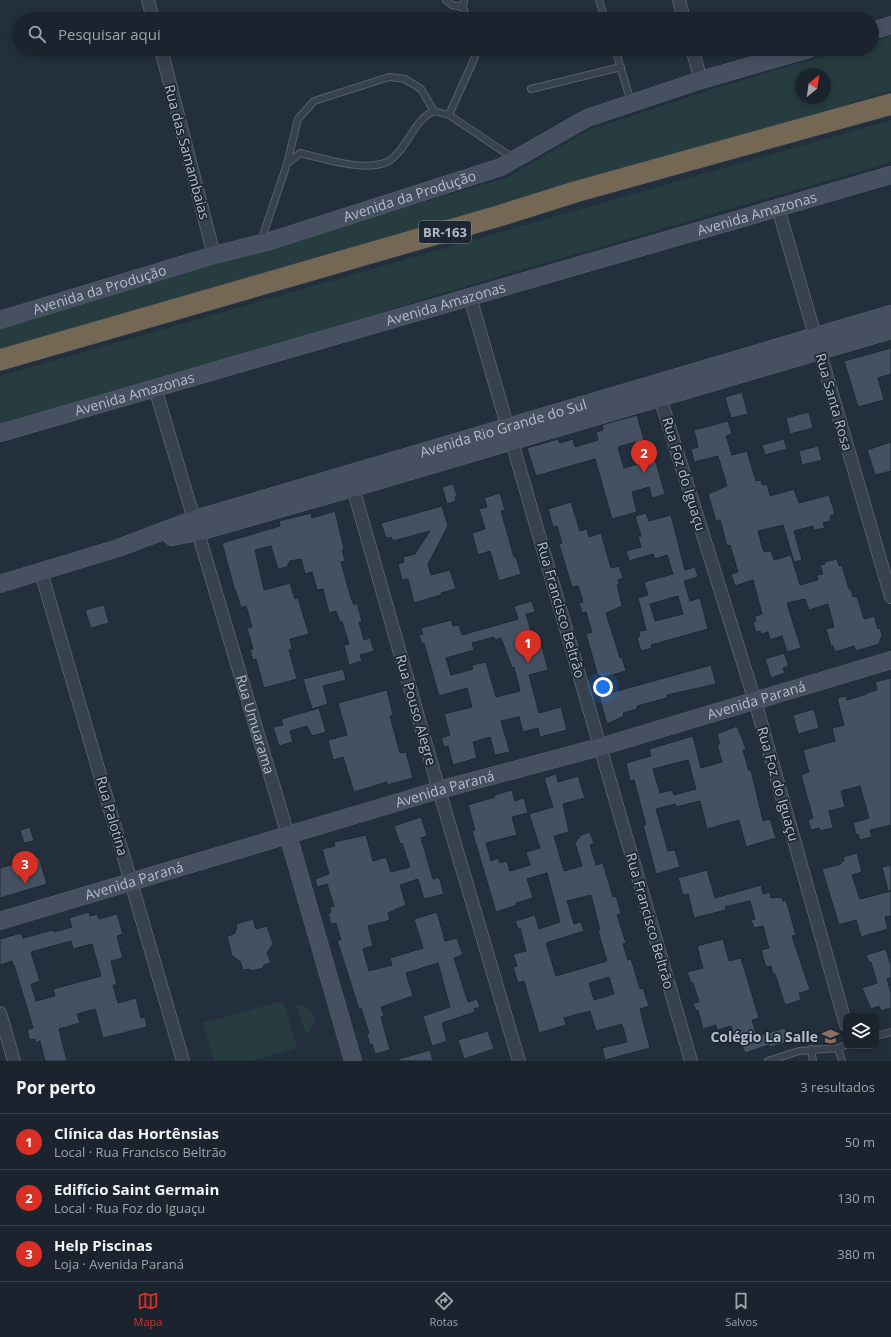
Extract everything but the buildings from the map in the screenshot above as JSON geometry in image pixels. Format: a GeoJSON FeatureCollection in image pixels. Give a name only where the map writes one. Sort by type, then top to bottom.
{"type":"FeatureCollection","features":[{"type":"Feature","properties":{"kind":"highway","name":"BR-163"},"geometry":{"type":"LineString","coordinates":[[0,360],[502,215],[576,192],[891,104]]}},
{"type":"Feature","properties":{"kind":"street"},"geometry":{"type":"LineString","coordinates":[[148,0],[151,12]]}},
{"type":"Feature","properties":{"kind":"street"},"geometry":{"type":"LineString","coordinates":[[679,0],[682,12]]}},
{"type":"Feature","properties":{"kind":"street"},"geometry":{"type":"LineString","coordinates":[[879,29],[891,25]]}},
{"type":"Feature","properties":{"kind":"street","name":"Rua das Samambaias"},"geometry":{"type":"LineString","coordinates":[[163,56],[214,255]]}},
{"type":"Feature","properties":{"kind":"street"},"geometry":{"type":"LineString","coordinates":[[694,56],[701,80]]}},
{"type":"Feature","properties":{"kind":"street","name":"Avenida da Produção"},"geometry":{"type":"LineString","coordinates":[[0,320],[214,255],[260,243],[501,167],[516,160],[587,118],[701,80],[785,56]]}},
{"type":"Feature","properties":{"kind":"street","name":"Avenida Amazonas"},"geometry":{"type":"LineString","coordinates":[[0,433],[891,175]]}},
{"type":"Feature","properties":{"kind":"street","name":"Rua Santa Rosa"},"geometry":{"type":"LineString","coordinates":[[778,208],[891,597]]}},
{"type":"Feature","properties":{"kind":"street","name":"Rua Francisco Beltrão"},"geometry":{"type":"LineString","coordinates":[[470,297],[691,1061]]}},
{"type":"Feature","properties":{"kind":"street","name":"Avenida Rio Grande do Sul"},"geometry":{"type":"LineString","coordinates":[[0,584],[118,548],[817,344],[891,314]]}},
{"type":"Feature","properties":{"kind":"street","name":"Avenida Rio Grande do Sul"},"geometry":{"type":"LineString","coordinates":[[817,344],[891,330]]}},
{"type":"Feature","properties":{"kind":"street","name":"Rua Umuarama"},"geometry":{"type":"LineString","coordinates":[[155,388],[288,835],[353,1061]]}},
{"type":"Feature","properties":{"kind":"street","name":"Rua Foz do Iguaçu"},"geometry":{"type":"LineString","coordinates":[[658,391],[755,701],[843,1014]]}},
{"type":"Feature","properties":{"kind":"street","name":"Rua Pouso Alegre"},"geometry":{"type":"LineString","coordinates":[[351,481],[439,790],[519,1061]]}},
{"type":"Feature","properties":{"kind":"street","name":"Rua Palotina"},"geometry":{"type":"LineString","coordinates":[[41,572],[183,1061]]}},
{"type":"Feature","properties":{"kind":"street","name":"Avenida Paraná"},"geometry":{"type":"LineString","coordinates":[[0,921],[439,790],[600,747],[891,660]]}},
{"type":"Feature","properties":{"kind":"street"},"geometry":{"type":"LineString","coordinates":[[0,1013],[14,1061]]}},
{"type":"Feature","properties":{"kind":"lane"},"geometry":{"type":"LineString","coordinates":[[446,0],[452,5],[463,7]]}},
{"type":"Feature","properties":{"kind":"lane"},"geometry":{"type":"LineString","coordinates":[[464,0],[463,7],[465,12]]}},
{"type":"Feature","properties":{"kind":"lane"},"geometry":{"type":"LineString","coordinates":[[599,0],[603,12]]}},
{"type":"Feature","properties":{"kind":"lane"},"geometry":{"type":"LineString","coordinates":[[449,115],[475,56]]}},
{"type":"Feature","properties":{"kind":"lane"},"geometry":{"type":"LineString","coordinates":[[617,56],[631,103]]}},
{"type":"Feature","properties":{"kind":"lane"},"geometry":{"type":"LineString","coordinates":[[531,90],[621,67]]}},
{"type":"Feature","properties":{"kind":"lane"},"geometry":{"type":"LineString","coordinates":[[260,243],[287,164],[298,119],[314,101],[389,77],[405,80],[421,89],[434,111]]}},
{"type":"Feature","properties":{"kind":"lane"},"geometry":{"type":"LineString","coordinates":[[287,164],[300,153],[336,162],[372,166],[389,161],[403,147],[425,115],[434,111],[449,115],[516,160]]}},
{"type":"Feature","properties":{"kind":"lane"},"geometry":{"type":"LineString","coordinates":[[879,1035],[891,1032]]}},
{"type":"Feature","properties":{"kind":"lane"},"geometry":{"type":"LineString","coordinates":[[768,1061],[811,1049],[843,1047]]}},
{"type":"Feature","properties":{"kind":"lane"},"geometry":{"type":"LineString","coordinates":[[838,1048],[842,1061]]}},
{"type":"Feature","properties":{"kind":"lane"},"geometry":{"type":"LineString","coordinates":[[811,1049],[813,1061]]}},
{"type":"Feature","properties":{"kind":"green space"},"geometry":{"type":"Polygon","coordinates":[[[891,36],[891,91],[560,190],[0,352],[0,325],[506,178],[589,130],[710,90],[824,56],[879,56],[879,40],[891,36]]]}},
{"type":"Feature","properties":{"kind":"green space"},"geometry":{"type":"Polygon","coordinates":[[[891,120],[891,162],[463,287],[154,383],[0,426],[0,376],[891,120]]]}},
{"type":"Feature","properties":{"kind":"green space"},"geometry":{"type":"Polygon","coordinates":[[[283,1001],[297,1048],[251,1061],[214,1061],[203,1023],[283,1001]]]}},
{"type":"Feature","properties":{"kind":"green space"},"geometry":{"type":"Polygon","coordinates":[[[296,1004],[308,1008],[314,1015],[311,1030],[306,1035],[296,1004]]]}},
{"type":"Feature","properties":{"kind":"place","name":"Edifício Saint Germain"},"geometry":{"type":"Point","coordinates":[644,473]}},
{"type":"Feature","properties":{"kind":"place","name":"Clínica das Hortênsias"},"geometry":{"type":"Point","coordinates":[528,663]}},
{"type":"Feature","properties":{"kind":"place","name":"Help Piscinas"},"geometry":{"type":"Point","coordinates":[25,884]}},
{"type":"Feature","properties":{"kind":"place","name":"Colégio La Salle"},"geometry":{"type":"Point","coordinates":[831,1037]}}]}
